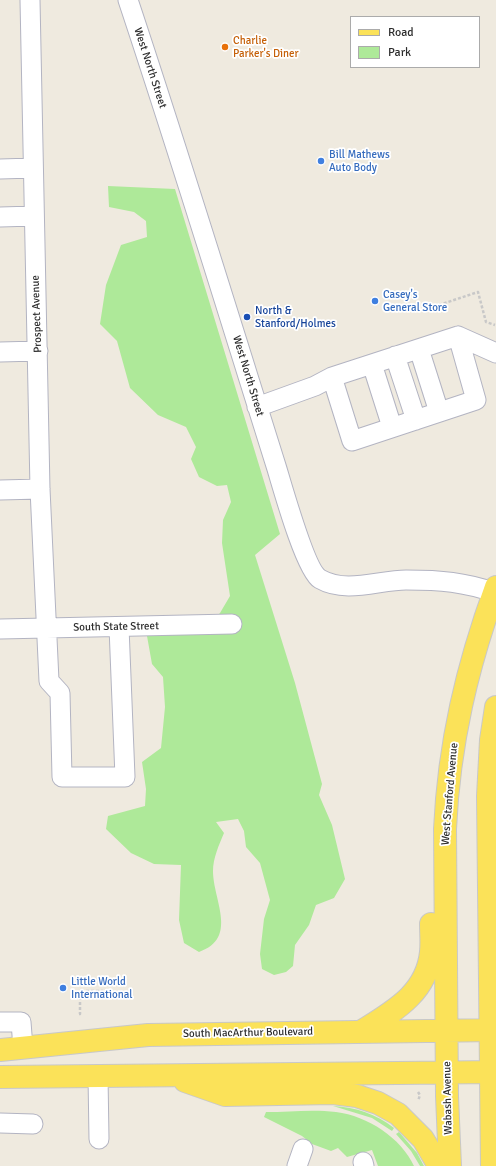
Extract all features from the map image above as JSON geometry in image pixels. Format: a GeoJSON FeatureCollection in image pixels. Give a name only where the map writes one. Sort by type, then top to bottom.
{"type":"FeatureCollection","features":[{"type":"Feature","properties":{"kind":"main road","name":"West Stanford Avenue"},"geometry":{"type":"LineString","coordinates":[[446,1030],[445,829],[451,756],[467,676],[495,591]]}},
{"type":"Feature","properties":{"kind":"main road"},"geometry":{"type":"LineString","coordinates":[[492,1166],[493,1030],[488,796],[491,740],[496,707]]}},
{"type":"Feature","properties":{"kind":"main road"},"geometry":{"type":"LineString","coordinates":[[361,1032],[394,1012],[416,992],[428,968],[431,952],[430,853],[445,829]]}},
{"type":"Feature","properties":{"kind":"main road","name":"Wabash Avenue"},"geometry":{"type":"LineString","coordinates":[[446,1030],[450,1166]]}},
{"type":"Feature","properties":{"kind":"main road","name":"South MacArthur Boulevard"},"geometry":{"type":"LineString","coordinates":[[0,1050],[148,1035],[493,1030]]}},
{"type":"Feature","properties":{"kind":"main road"},"geometry":{"type":"LineString","coordinates":[[0,1077],[493,1072]]}},
{"type":"Feature","properties":{"kind":"main road"},"geometry":{"type":"LineString","coordinates":[[170,1076],[225,1095],[332,1093],[357,1096],[378,1103],[398,1114],[423,1138],[439,1166]]}},
{"type":"Feature","properties":{"kind":"street","name":"Prospect Avenue"},"geometry":{"type":"LineString","coordinates":[[30,0],[40,489],[49,681],[60,693],[62,777],[125,777],[119,627]]}},
{"type":"Feature","properties":{"kind":"street","name":"West North Street"},"geometry":{"type":"LineString","coordinates":[[128,0],[300,539],[311,566],[318,578],[332,584],[350,586],[404,580],[451,581],[495,591]]}},
{"type":"Feature","properties":{"kind":"street"},"geometry":{"type":"LineString","coordinates":[[0,169],[33,168]]}},
{"type":"Feature","properties":{"kind":"street"},"geometry":{"type":"LineString","coordinates":[[0,217],[34,216]]}},
{"type":"Feature","properties":{"kind":"street"},"geometry":{"type":"LineString","coordinates":[[332,377],[352,441],[392,428],[476,400],[458,336]]}},
{"type":"Feature","properties":{"kind":"street"},"geometry":{"type":"LineString","coordinates":[[257,406],[315,386],[332,377],[458,336],[496,353]]}},
{"type":"Feature","properties":{"kind":"street"},"geometry":{"type":"LineString","coordinates":[[419,349],[439,412]]}},
{"type":"Feature","properties":{"kind":"street"},"geometry":{"type":"LineString","coordinates":[[0,352],[38,351]]}},
{"type":"Feature","properties":{"kind":"street"},"geometry":{"type":"LineString","coordinates":[[395,356],[416,420]]}},
{"type":"Feature","properties":{"kind":"street"},"geometry":{"type":"LineString","coordinates":[[372,364],[392,428]]}},
{"type":"Feature","properties":{"kind":"street"},"geometry":{"type":"LineString","coordinates":[[0,490],[40,489]]}},
{"type":"Feature","properties":{"kind":"street","name":"South State Street"},"geometry":{"type":"LineString","coordinates":[[0,629],[232,624]]}},
{"type":"Feature","properties":{"kind":"street"},"geometry":{"type":"LineString","coordinates":[[0,1022],[21,1022],[23,1048]]}},
{"type":"Feature","properties":{"kind":"street"},"geometry":{"type":"LineString","coordinates":[[98,1076],[100,1139]]}},
{"type":"Feature","properties":{"kind":"street"},"geometry":{"type":"LineString","coordinates":[[0,1123],[33,1124]]}},
{"type":"Feature","properties":{"kind":"path"},"geometry":{"type":"LineString","coordinates":[[439,305],[478,292],[486,322],[495,325]]}},
{"type":"Feature","properties":{"kind":"path"},"geometry":{"type":"LineString","coordinates":[[79,1014],[80,991],[103,991]]}},
{"type":"Feature","properties":{"kind":"path"},"geometry":{"type":"LineString","coordinates":[[418,1101],[420,1095],[428,1095]]}},
{"type":"Feature","properties":{"kind":"green space"},"geometry":{"type":"Polygon","coordinates":[[[108,186],[175,189],[280,534],[255,555],[295,683],[322,784],[319,795],[332,825],[345,879],[334,898],[316,905],[309,925],[295,945],[293,966],[286,972],[274,975],[262,969],[260,954],[264,919],[270,900],[260,863],[246,847],[244,831],[238,819],[216,822],[224,833],[215,856],[213,866],[214,882],[221,917],[221,928],[218,938],[211,946],[199,952],[184,943],[179,920],[181,865],[154,864],[131,853],[106,829],[108,816],[145,806],[146,789],[142,762],[161,748],[165,707],[163,677],[152,664],[147,636],[166,629],[205,628],[220,613],[230,596],[222,543],[223,520],[231,502],[227,485],[217,486],[199,477],[191,459],[196,447],[186,427],[158,415],[130,388],[117,341],[100,324],[106,285],[121,245],[147,237],[146,221],[134,212],[109,207],[108,186]]]}},
{"type":"Feature","properties":{"kind":"green space"},"geometry":{"type":"Polygon","coordinates":[[[333,1106],[365,1112],[373,1115],[394,1128],[392,1131],[372,1118],[333,1106]]]}},
{"type":"Feature","properties":{"kind":"green space"},"geometry":{"type":"Polygon","coordinates":[[[327,1111],[348,1114],[360,1118],[382,1130],[401,1146],[414,1166],[378,1166],[372,1150],[347,1157],[338,1148],[331,1151],[312,1144],[302,1136],[264,1117],[266,1112],[327,1111]]]}},
{"type":"Feature","properties":{"kind":"green space"},"geometry":{"type":"Polygon","coordinates":[[[399,1132],[417,1153],[424,1166],[420,1166],[411,1151],[396,1134],[399,1132]]]}},
{"type":"Feature","properties":{"kind":"place","name":"Charlie Parker's Diner"},"geometry":{"type":"Point","coordinates":[225,47]}},
{"type":"Feature","properties":{"kind":"place","name":"Bill Mathews Auto Body"},"geometry":{"type":"Point","coordinates":[321,161]}},
{"type":"Feature","properties":{"kind":"place","name":"Casey's General Store"},"geometry":{"type":"Point","coordinates":[375,301]}},
{"type":"Feature","properties":{"kind":"place","name":"North & Stanford/Holmes"},"geometry":{"type":"Point","coordinates":[247,317]}},
{"type":"Feature","properties":{"kind":"place","name":"Little World International"},"geometry":{"type":"Point","coordinates":[63,988]}}]}
